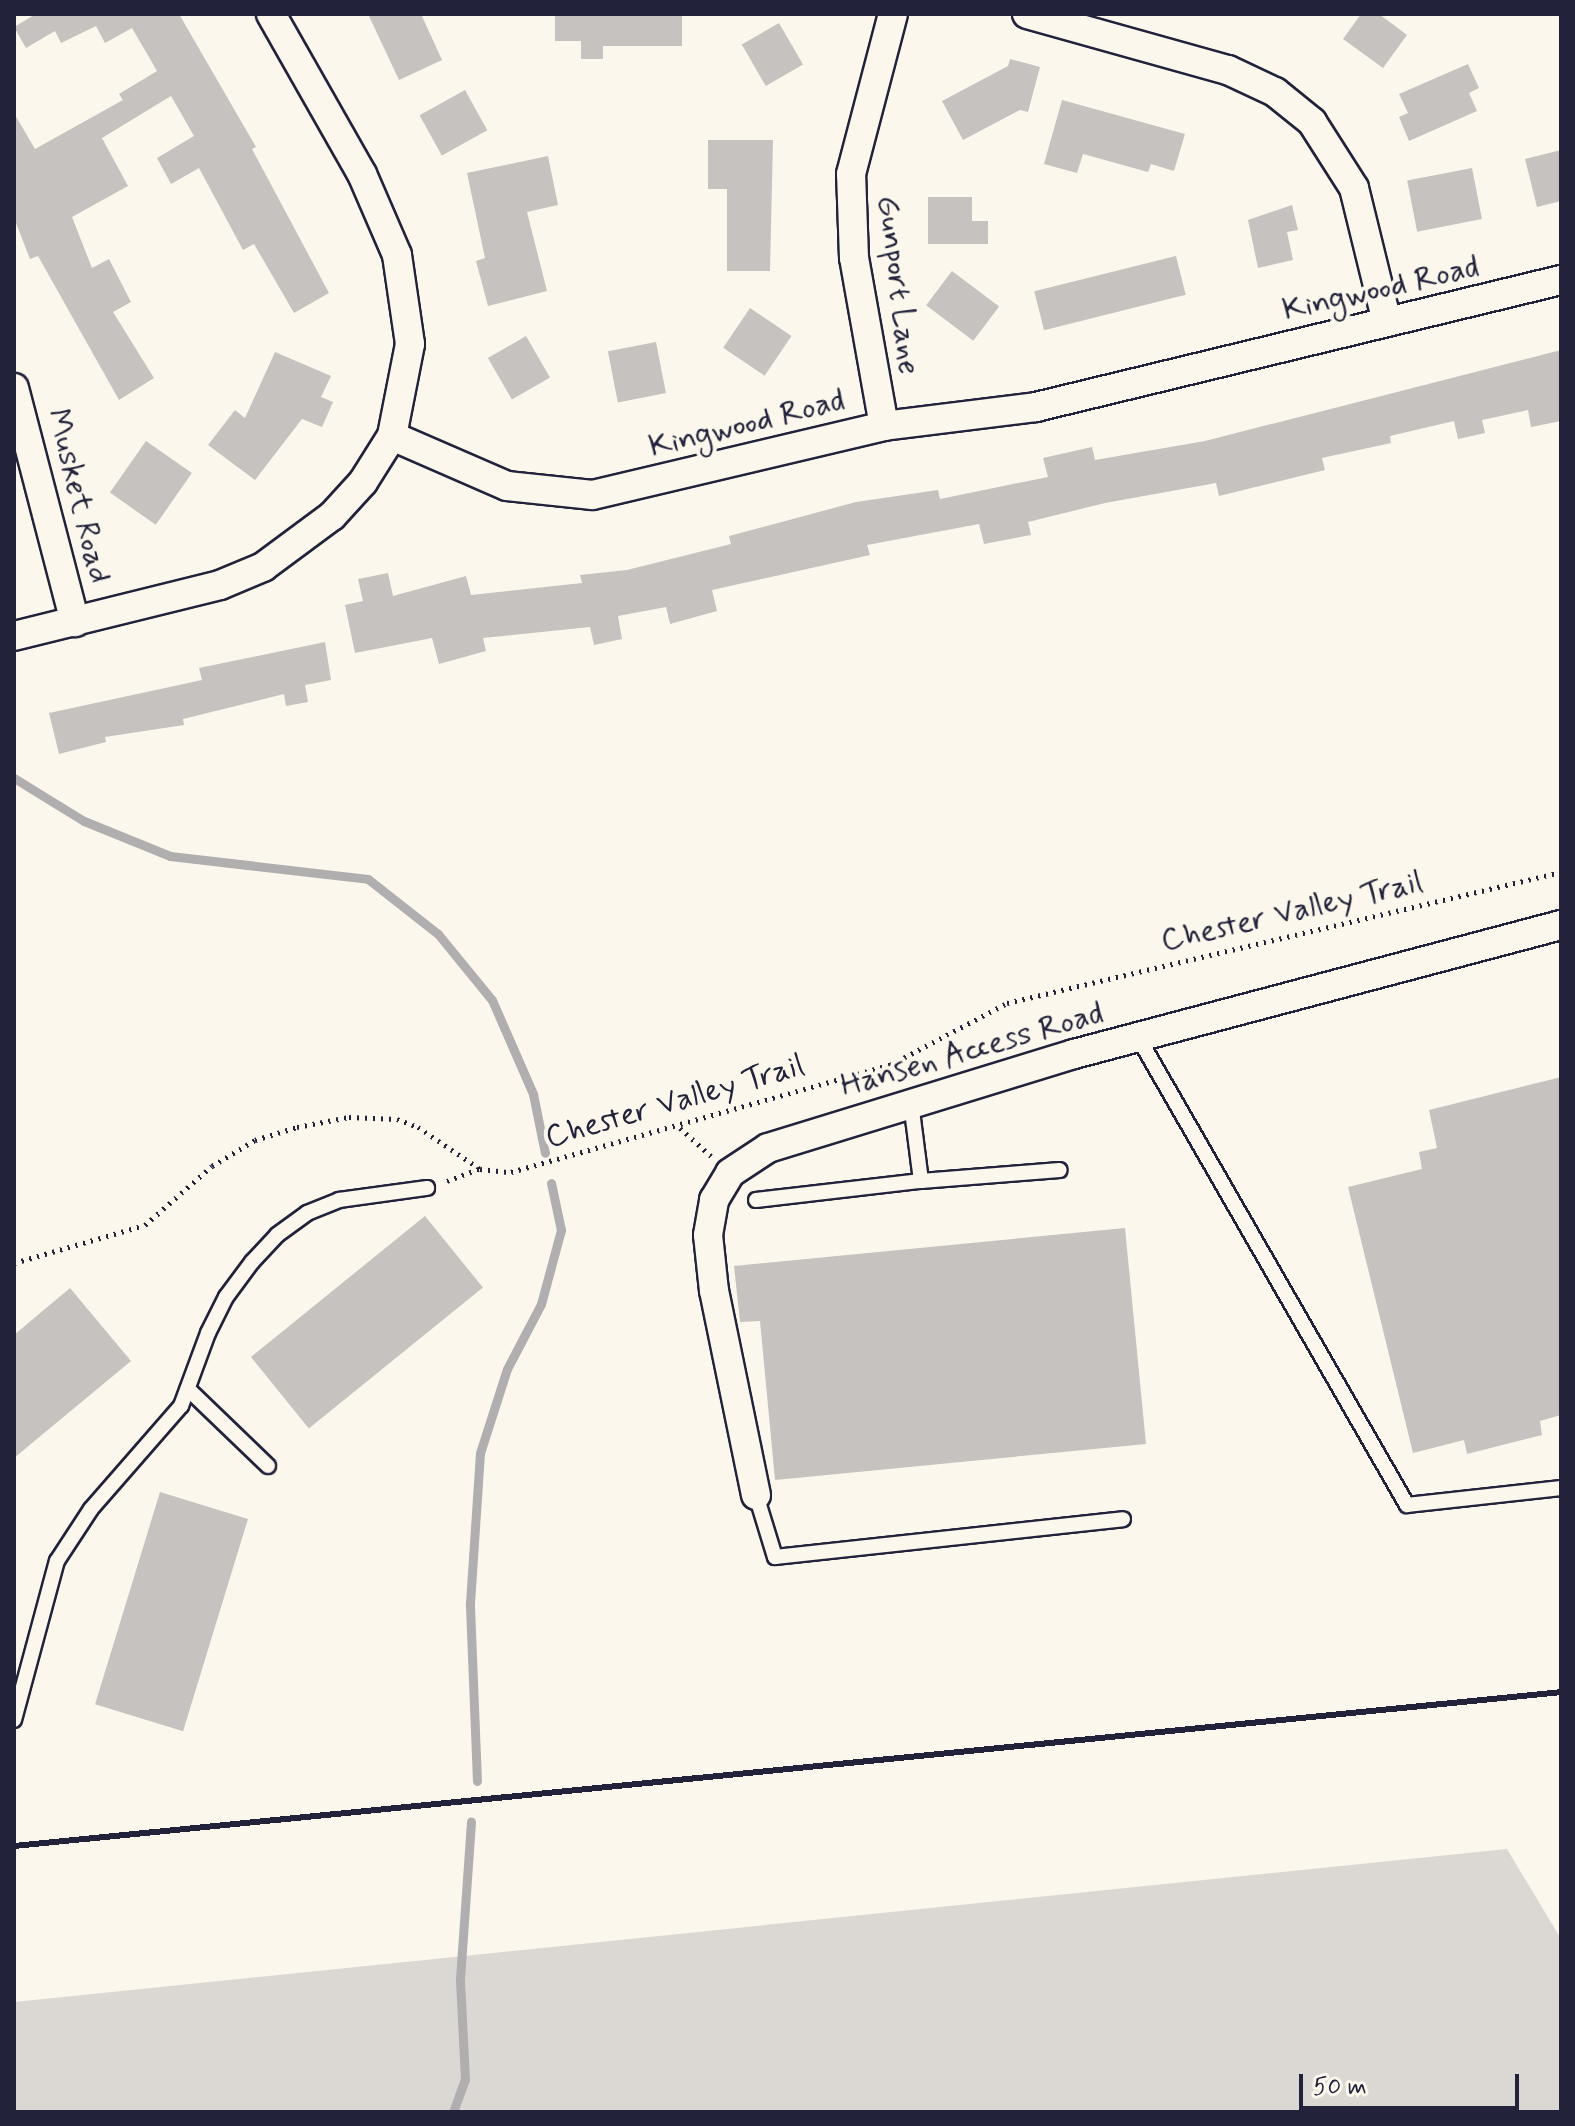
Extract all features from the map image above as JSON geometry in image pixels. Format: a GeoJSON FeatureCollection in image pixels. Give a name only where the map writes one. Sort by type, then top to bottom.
{"type":"FeatureCollection","features":[{"type":"Feature","properties":{"kind":"street"},"geometry":{"type":"LineString","coordinates":[[14,636],[220,585],[263,567],[332,516],[363,482],[392,436],[410,344],[397,255],[362,174],[271,14]]}},
{"type":"Feature","properties":{"kind":"street","name":"Gunport Lane"},"geometry":{"type":"LineString","coordinates":[[884,426],[854,258],[851,189],[863,118],[893,14]]}},
{"type":"Feature","properties":{"kind":"street"},"geometry":{"type":"LineString","coordinates":[[1027,14],[1228,70],[1275,92],[1312,122],[1354,188],[1387,322]]}},
{"type":"Feature","properties":{"kind":"street","name":"Kingwood Road"},"geometry":{"type":"LineString","coordinates":[[392,436],[507,486],[593,495],[884,426],[1036,407],[1561,280]]}},
{"type":"Feature","properties":{"kind":"street","name":"Musket Road"},"geometry":{"type":"LineString","coordinates":[[14,388],[75,622]]}},
{"type":"Feature","properties":{"kind":"street","name":"Hansen Access Road"},"geometry":{"type":"LineString","coordinates":[[730,1173],[768,1148],[911,1103],[1138,1037],[1561,925]]}},
{"type":"Feature","properties":{"kind":"street"},"geometry":{"type":"LineString","coordinates":[[730,1173],[714,1200],[708,1235],[714,1291],[756,1495]]}},
{"type":"Feature","properties":{"kind":"lane"},"geometry":{"type":"LineString","coordinates":[[1138,1037],[1407,1505],[1561,1488]]}},
{"type":"Feature","properties":{"kind":"lane"},"geometry":{"type":"LineString","coordinates":[[911,1103],[921,1181]]}},
{"type":"Feature","properties":{"kind":"lane"},"geometry":{"type":"LineString","coordinates":[[756,1200],[921,1181],[1060,1170]]}},
{"type":"Feature","properties":{"kind":"lane"},"geometry":{"type":"LineString","coordinates":[[14,1720],[57,1561],[91,1509],[157,1439],[188,1389],[226,1297],[277,1235],[307,1213],[339,1200],[427,1188]]}},
{"type":"Feature","properties":{"kind":"lane"},"geometry":{"type":"LineString","coordinates":[[188,1389],[268,1466]]}},
{"type":"Feature","properties":{"kind":"lane"},"geometry":{"type":"LineString","coordinates":[[756,1495],[775,1557],[1123,1519]]}},
{"type":"Feature","properties":{"kind":"path","name":"Chester Valley Trail"},"geometry":{"type":"LineString","coordinates":[[480,1169],[511,1172],[679,1128],[890,1065],[1007,1003],[1561,872]]}},
{"type":"Feature","properties":{"kind":"path"},"geometry":{"type":"LineString","coordinates":[[14,1263],[145,1225],[212,1166],[255,1140],[297,1127],[349,1117],[397,1119],[418,1127],[480,1169]]}},
{"type":"Feature","properties":{"kind":"path"},"geometry":{"type":"LineString","coordinates":[[679,1128],[730,1173]]}},
{"type":"Feature","properties":{"kind":"path"},"geometry":{"type":"LineString","coordinates":[[427,1188],[480,1169]]}},
{"type":"Feature","properties":{"kind":"shaded area"},"geometry":{"type":"Polygon","coordinates":[[[1507,1849],[1561,1939],[1561,2112],[14,2112],[14,2002],[1507,1849]]]}},
{"type":"Feature","properties":{"kind":"building"},"geometry":{"type":"Polygon","coordinates":[[[36,14],[179,14],[256,147],[252,149],[329,293],[294,313],[254,244],[243,250],[199,168],[171,184],[157,158],[194,136],[171,96],[102,138],[128,186],[72,217],[92,268],[109,259],[131,302],[113,312],[154,378],[119,400],[38,256],[30,259],[14,218],[14,113],[35,149],[123,100],[119,94],[157,71],[132,28],[105,43],[96,26],[61,43],[55,31],[26,48],[14,27],[36,14]]]}},
{"type":"Feature","properties":{"kind":"building"},"geometry":{"type":"Polygon","coordinates":[[[368,14],[421,14],[442,60],[399,80],[368,14]]]}},
{"type":"Feature","properties":{"kind":"building"},"geometry":{"type":"Polygon","coordinates":[[[555,14],[682,14],[682,46],[603,46],[603,59],[581,59],[581,41],[555,41],[555,14]]]}},
{"type":"Feature","properties":{"kind":"building"},"geometry":{"type":"Polygon","coordinates":[[[1361,14],[1379,14],[1407,35],[1383,68],[1343,39],[1361,14]]]}},
{"type":"Feature","properties":{"kind":"building"},"geometry":{"type":"Polygon","coordinates":[[[779,23],[803,65],[766,86],[742,44],[779,23]]]}},
{"type":"Feature","properties":{"kind":"building"},"geometry":{"type":"Polygon","coordinates":[[[1010,59],[1040,67],[1028,112],[1020,110],[963,140],[942,101],[1008,66],[1010,59]]]}},
{"type":"Feature","properties":{"kind":"building"},"geometry":{"type":"Polygon","coordinates":[[[1468,64],[1479,88],[1469,93],[1477,111],[1409,141],[1399,117],[1408,113],[1399,94],[1468,64]]]}},
{"type":"Feature","properties":{"kind":"building"},"geometry":{"type":"Polygon","coordinates":[[[465,90],[487,130],[442,155],[420,115],[465,90]]]}},
{"type":"Feature","properties":{"kind":"building"},"geometry":{"type":"Polygon","coordinates":[[[1062,100],[1185,134],[1174,171],[1151,164],[1148,172],[1083,154],[1077,173],[1044,164],[1062,100]]]}},
{"type":"Feature","properties":{"kind":"building"},"geometry":{"type":"Polygon","coordinates":[[[708,140],[773,140],[770,271],[727,271],[727,189],[708,189],[708,140]]]}},
{"type":"Feature","properties":{"kind":"building"},"geometry":{"type":"Polygon","coordinates":[[[1561,150],[1561,201],[1537,207],[1525,159],[1561,150]]]}},
{"type":"Feature","properties":{"kind":"building"},"geometry":{"type":"Polygon","coordinates":[[[548,156],[558,205],[527,212],[547,291],[488,306],[476,261],[485,258],[467,173],[548,156]]]}},
{"type":"Feature","properties":{"kind":"building"},"geometry":{"type":"Polygon","coordinates":[[[1472,168],[1482,219],[1417,232],[1407,181],[1472,168]]]}},
{"type":"Feature","properties":{"kind":"building"},"geometry":{"type":"Polygon","coordinates":[[[928,197],[972,197],[972,221],[988,221],[988,244],[928,244],[928,197]]]}},
{"type":"Feature","properties":{"kind":"building"},"geometry":{"type":"Polygon","coordinates":[[[1292,205],[1298,230],[1287,232],[1293,260],[1258,268],[1248,220],[1292,205]]]}},
{"type":"Feature","properties":{"kind":"building"},"geometry":{"type":"Polygon","coordinates":[[[1176,256],[1186,295],[1044,330],[1034,291],[1176,256]]]}},
{"type":"Feature","properties":{"kind":"building"},"geometry":{"type":"Polygon","coordinates":[[[952,271],[999,307],[973,341],[926,305],[952,271]]]}},
{"type":"Feature","properties":{"kind":"building"},"geometry":{"type":"Polygon","coordinates":[[[750,308],[791,336],[765,376],[723,348],[750,308]]]}},
{"type":"Feature","properties":{"kind":"building"},"geometry":{"type":"Polygon","coordinates":[[[526,336],[550,378],[512,400],[488,358],[526,336]]]}},
{"type":"Feature","properties":{"kind":"building"},"geometry":{"type":"Polygon","coordinates":[[[656,342],[666,393],[618,402],[608,351],[656,342]]]}},
{"type":"Feature","properties":{"kind":"building"},"geometry":{"type":"Polygon","coordinates":[[[1561,350],[1561,421],[1531,427],[1528,410],[1482,420],[1485,433],[1458,439],[1454,421],[1390,436],[1391,443],[1322,458],[1325,470],[1219,496],[1216,483],[1105,503],[1028,522],[1031,535],[984,544],[979,524],[867,545],[870,555],[712,590],[717,611],[670,624],[666,607],[618,616],[622,639],[594,645],[590,627],[483,638],[486,651],[439,664],[432,638],[355,653],[345,605],[363,601],[358,579],[388,573],[393,596],[466,576],[471,595],[582,583],[580,575],[627,570],[731,544],[729,536],[856,502],[938,490],[940,499],[1048,477],[1043,458],[1092,447],[1095,460],[1205,441],[1561,350]]]}},
{"type":"Feature","properties":{"kind":"building"},"geometry":{"type":"Polygon","coordinates":[[[275,352],[331,376],[321,397],[333,402],[322,427],[302,419],[255,480],[208,445],[235,410],[245,418],[275,352]]]}},
{"type":"Feature","properties":{"kind":"building"},"geometry":{"type":"Polygon","coordinates":[[[146,441],[192,473],[156,525],[110,493],[146,441]]]}},
{"type":"Feature","properties":{"kind":"building"},"geometry":{"type":"Polygon","coordinates":[[[325,642],[331,680],[305,685],[308,702],[286,706],[284,694],[183,719],[184,725],[105,737],[106,742],[59,754],[49,713],[202,680],[199,668],[325,642]]]}},
{"type":"Feature","properties":{"kind":"building"},"geometry":{"type":"Polygon","coordinates":[[[1561,1077],[1561,1415],[1540,1421],[1542,1435],[1467,1454],[1464,1440],[1413,1453],[1348,1187],[1422,1169],[1419,1152],[1437,1148],[1429,1110],[1561,1077]]]}},
{"type":"Feature","properties":{"kind":"building"},"geometry":{"type":"Polygon","coordinates":[[[425,1216],[483,1287],[309,1428],[251,1357],[425,1216]]]}},
{"type":"Feature","properties":{"kind":"building"},"geometry":{"type":"Polygon","coordinates":[[[1125,1228],[1146,1444],[775,1480],[760,1321],[740,1322],[734,1266],[1125,1228]]]}},
{"type":"Feature","properties":{"kind":"building"},"geometry":{"type":"Polygon","coordinates":[[[70,1288],[131,1361],[14,1458],[14,1335],[70,1288]]]}},
{"type":"Feature","properties":{"kind":"building"},"geometry":{"type":"Polygon","coordinates":[[[160,1492],[248,1519],[183,1731],[95,1704],[160,1492]]]}},
{"type":"Feature","properties":{"kind":"waterway"},"geometry":{"type":"LineString","coordinates":[[14,778],[84,821],[170,856],[368,879],[438,934],[492,1000],[533,1094],[545,1153]]}},
{"type":"Feature","properties":{"kind":"waterway"},"geometry":{"type":"LineString","coordinates":[[477,1781],[470,1603],[480,1453],[507,1369],[541,1304],[561,1230],[551,1183]]}},
{"type":"Feature","properties":{"kind":"waterway"},"geometry":{"type":"LineString","coordinates":[[453,2112],[465,2079],[460,1979],[471,1821]]}},
{"type":"Feature","properties":{"kind":"railway"},"geometry":{"type":"LineString","coordinates":[[14,1846],[1561,1692]]}}]}
